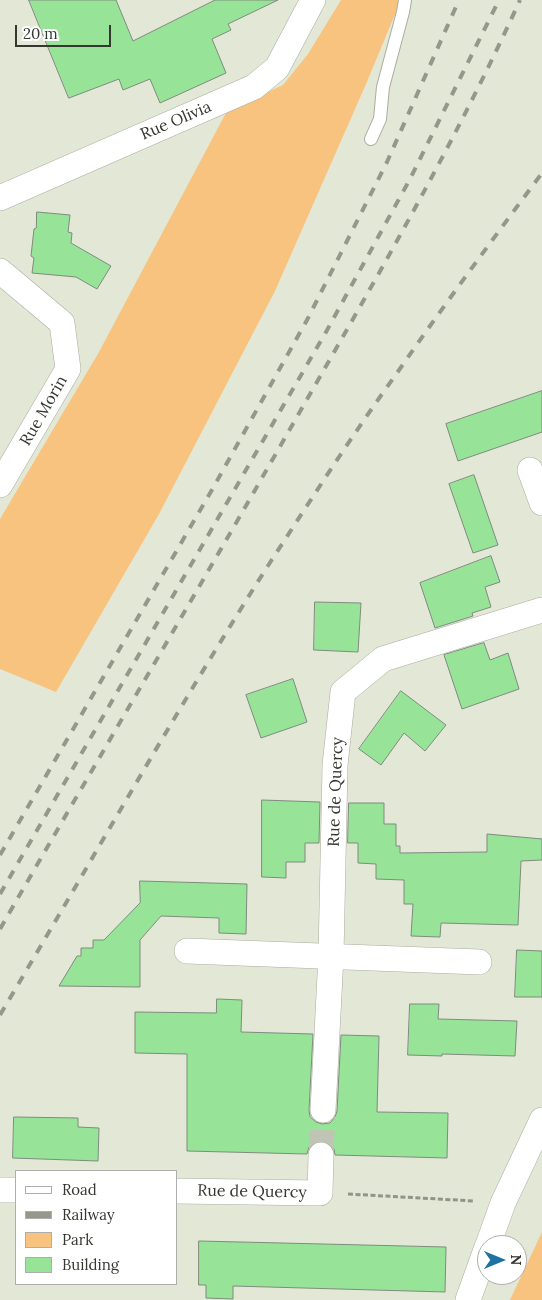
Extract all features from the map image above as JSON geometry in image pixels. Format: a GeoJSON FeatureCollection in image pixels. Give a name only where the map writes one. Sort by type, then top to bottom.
{"type":"FeatureCollection","features":[{"type":"Feature","properties":{"kind":"street","name":"Rue Olivia"},"geometry":{"type":"LineString","coordinates":[[0,198],[254,87],[277,68],[314,0]]}},
{"type":"Feature","properties":{"kind":"street","name":"Rue Morin"},"geometry":{"type":"LineString","coordinates":[[0,271],[62,323],[68,369],[0,485]]}},
{"type":"Feature","properties":{"kind":"street"},"geometry":{"type":"LineString","coordinates":[[530,470],[542,503]]}},
{"type":"Feature","properties":{"kind":"street","name":"Rue de Quercy"},"geometry":{"type":"LineString","coordinates":[[323,1110],[331,956],[335,765],[343,692],[383,659],[542,610]]}},
{"type":"Feature","properties":{"kind":"street"},"geometry":{"type":"LineString","coordinates":[[187,951],[479,962]]}},
{"type":"Feature","properties":{"kind":"street"},"geometry":{"type":"LineString","coordinates":[[491,1235],[503,1202],[542,1120]]}},
{"type":"Feature","properties":{"kind":"street","name":"Rue de Quercy"},"geometry":{"type":"LineString","coordinates":[[178,1191],[320,1193],[321,1155]]}},
{"type":"Feature","properties":{"kind":"street"},"geometry":{"type":"LineString","coordinates":[[0,1190],[15,1190]]}},
{"type":"Feature","properties":{"kind":"street"},"geometry":{"type":"LineString","coordinates":[[468,1300],[477,1274]]}},
{"type":"Feature","properties":{"kind":"lane"},"geometry":{"type":"LineString","coordinates":[[370,139],[380,119],[383,87],[405,0]]}},
{"type":"Feature","properties":{"kind":"path"},"geometry":{"type":"LineString","coordinates":[[320,1193],[503,1202]]}},
{"type":"Feature","properties":{"kind":"green space"},"geometry":{"type":"Polygon","coordinates":[[[341,0],[401,0],[275,291],[159,514],[56,692],[0,669],[0,519],[99,352],[227,111],[283,85],[308,54],[341,0]]]}},
{"type":"Feature","properties":{"kind":"green space"},"geometry":{"type":"Polygon","coordinates":[[[542,1232],[542,1300],[510,1300],[517,1285],[527,1285],[527,1264],[542,1232]]]}},
{"type":"Feature","properties":{"kind":"building"},"geometry":{"type":"Polygon","coordinates":[[[29,0],[116,0],[133,41],[215,0],[278,0],[228,24],[231,30],[212,39],[226,73],[160,103],[150,79],[123,90],[119,79],[69,98],[29,0]]]}},
{"type":"Feature","properties":{"kind":"building"},"geometry":{"type":"Polygon","coordinates":[[[37,212],[70,215],[68,232],[72,233],[71,243],[111,266],[97,289],[76,277],[32,273],[34,258],[31,256],[37,212]]]}},
{"type":"Feature","properties":{"kind":"building"},"geometry":{"type":"Polygon","coordinates":[[[542,391],[542,432],[458,461],[446,424],[542,391]]]}},
{"type":"Feature","properties":{"kind":"building"},"geometry":{"type":"Polygon","coordinates":[[[474,475],[498,545],[473,553],[449,484],[474,475]]]}},
{"type":"Feature","properties":{"kind":"building"},"geometry":{"type":"Polygon","coordinates":[[[491,556],[500,582],[485,587],[491,607],[472,613],[473,616],[435,628],[420,583],[491,556]]]}},
{"type":"Feature","properties":{"kind":"building"},"geometry":{"type":"Polygon","coordinates":[[[315,602],[361,603],[358,652],[314,650],[315,602]]]}},
{"type":"Feature","properties":{"kind":"building"},"geometry":{"type":"Polygon","coordinates":[[[484,643],[490,660],[508,653],[519,689],[462,709],[444,655],[484,643]]]}},
{"type":"Feature","properties":{"kind":"building"},"geometry":{"type":"Polygon","coordinates":[[[293,679],[307,722],[261,738],[246,695],[293,679]]]}},
{"type":"Feature","properties":{"kind":"building"},"geometry":{"type":"Polygon","coordinates":[[[401,691],[446,725],[425,751],[404,733],[381,765],[359,749],[401,691]]]}},
{"type":"Feature","properties":{"kind":"building"},"geometry":{"type":"Polygon","coordinates":[[[262,800],[320,802],[319,843],[305,843],[305,862],[286,862],[286,878],[262,877],[262,800]]]}},
{"type":"Feature","properties":{"kind":"building"},"geometry":{"type":"Polygon","coordinates":[[[349,803],[384,803],[384,824],[396,824],[396,846],[400,846],[400,853],[487,852],[487,834],[542,839],[542,860],[521,861],[518,925],[441,923],[440,937],[411,936],[413,904],[404,904],[404,880],[376,879],[376,864],[358,863],[358,843],[348,843],[349,803]]]}},
{"type":"Feature","properties":{"kind":"building"},"geometry":{"type":"Polygon","coordinates":[[[140,881],[247,884],[246,934],[219,933],[219,918],[161,916],[140,940],[140,987],[59,986],[77,956],[81,956],[81,948],[93,948],[93,940],[104,940],[140,903],[140,881]]]}},
{"type":"Feature","properties":{"kind":"building"},"geometry":{"type":"Polygon","coordinates":[[[517,950],[542,951],[542,997],[515,997],[517,950]]]}},
{"type":"Feature","properties":{"kind":"building"},"geometry":{"type":"Polygon","coordinates":[[[217,999],[242,1000],[241,1032],[313,1034],[309,1110],[310,1117],[322,1124],[330,1123],[337,1111],[341,1035],[379,1036],[377,1112],[448,1113],[447,1158],[335,1155],[334,1149],[329,1143],[321,1141],[315,1142],[309,1147],[307,1154],[187,1151],[187,1054],[135,1053],[135,1012],[216,1013],[217,999]]]}},
{"type":"Feature","properties":{"kind":"building"},"geometry":{"type":"Polygon","coordinates":[[[410,1004],[439,1004],[438,1019],[517,1021],[515,1056],[408,1055],[410,1004]]]}},
{"type":"Feature","properties":{"kind":"building"},"geometry":{"type":"Polygon","coordinates":[[[14,1117],[78,1118],[78,1127],[99,1128],[98,1161],[13,1158],[14,1117]]]}},
{"type":"Feature","properties":{"kind":"building"},"geometry":{"type":"Polygon","coordinates":[[[199,1241],[446,1247],[445,1292],[233,1286],[233,1299],[206,1298],[206,1285],[199,1285],[199,1241]]]}},
{"type":"Feature","properties":{"kind":"tunnel"},"geometry":{"type":"LineString","coordinates":[[321,1155],[323,1110]]}},
{"type":"Feature","properties":{"kind":"railway"},"geometry":{"type":"LineString","coordinates":[[0,855],[213,488],[307,320],[387,162],[459,0]]}},
{"type":"Feature","properties":{"kind":"railway"},"geometry":{"type":"LineString","coordinates":[[0,894],[326,332],[410,179],[499,0]]}},
{"type":"Feature","properties":{"kind":"railway"},"geometry":{"type":"LineString","coordinates":[[0,929],[224,544],[385,262],[469,106],[520,0]]}},
{"type":"Feature","properties":{"kind":"railway"},"geometry":{"type":"LineString","coordinates":[[0,1015],[167,730],[271,561],[381,396],[542,173]]}}]}
